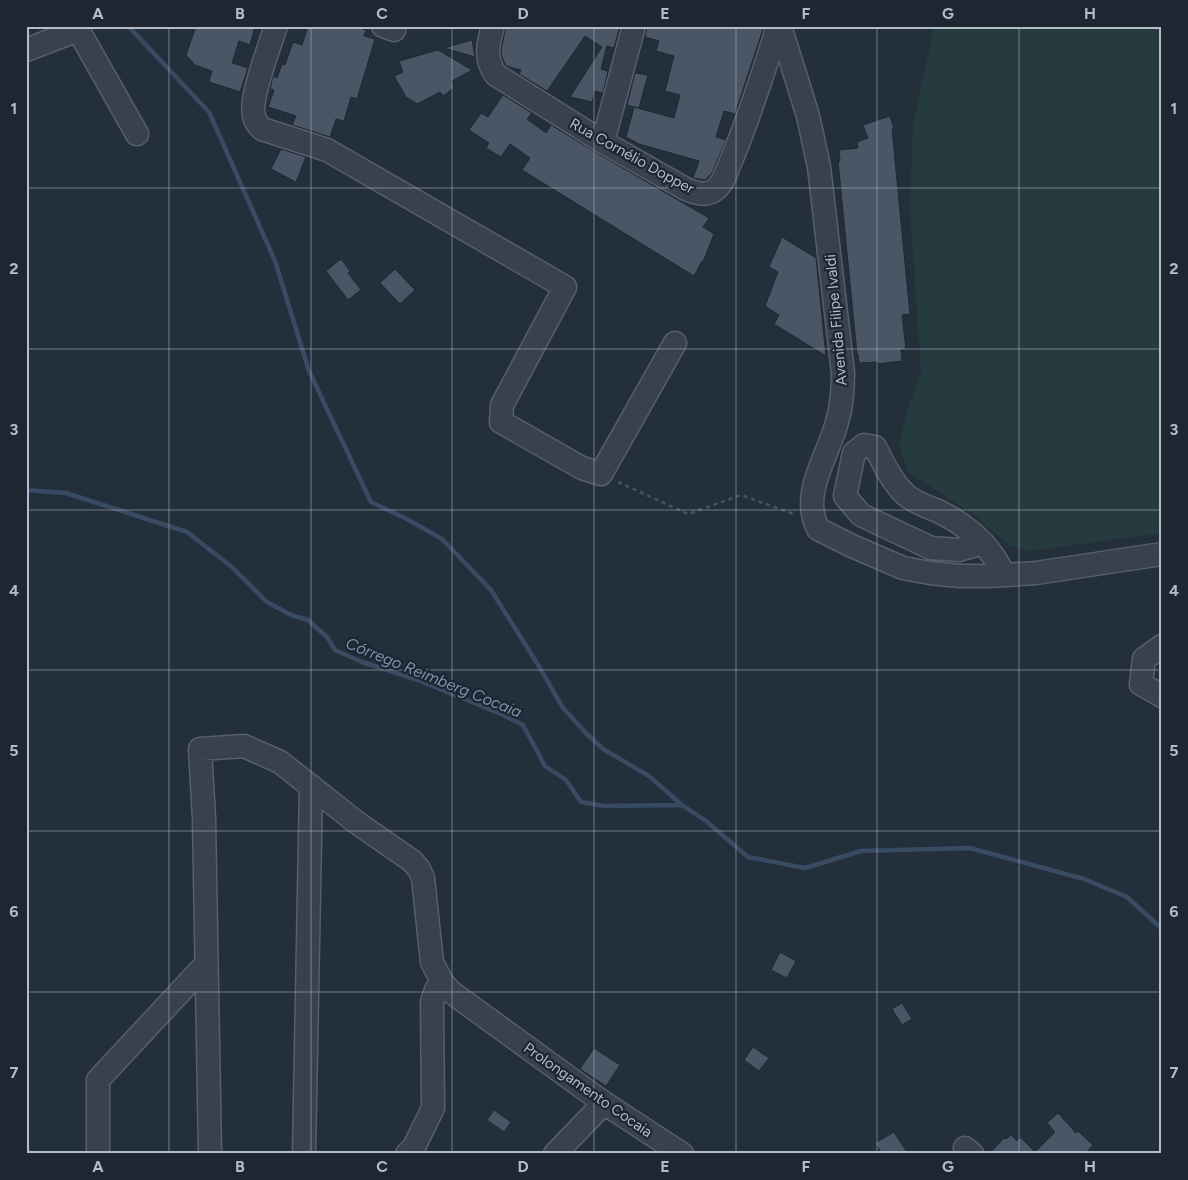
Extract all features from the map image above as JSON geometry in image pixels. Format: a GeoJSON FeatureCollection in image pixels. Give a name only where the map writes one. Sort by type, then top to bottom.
{"type":"FeatureCollection","features":[{"type":"Feature","properties":{"kind":"street"},"geometry":{"type":"LineString","coordinates":[[276,26],[254,101],[254,116],[262,129],[327,150],[564,287],[502,405],[501,422],[582,468],[601,474],[675,343]]}},
{"type":"Feature","properties":{"kind":"street","name":"Rua Cornélio Dopper"},"geometry":{"type":"LineString","coordinates":[[492,26],[488,58],[490,67],[496,74],[603,142],[694,193],[709,193],[722,182],[735,151],[779,26]]}},
{"type":"Feature","properties":{"kind":"street"},"geometry":{"type":"LineString","coordinates":[[603,142],[634,26]]}},
{"type":"Feature","properties":{"kind":"street","name":"Avenida Filipe Ivaldi"},"geometry":{"type":"LineString","coordinates":[[779,26],[808,116],[819,167],[843,373],[843,387],[837,422],[813,492],[814,522]]}},
{"type":"Feature","properties":{"kind":"street"},"geometry":{"type":"LineString","coordinates":[[26,50],[77,28],[137,134]]}},
{"type":"Feature","properties":{"kind":"street"},"geometry":{"type":"LineString","coordinates":[[983,543],[959,550],[931,548],[861,514],[845,496],[854,453],[864,445],[875,447],[892,480],[908,496],[973,532],[983,543],[998,561],[1004,575]]}},
{"type":"Feature","properties":{"kind":"street"},"geometry":{"type":"LineString","coordinates":[[814,522],[821,532],[903,568],[930,573],[953,575],[1036,573],[1162,554]]}},
{"type":"Feature","properties":{"kind":"street"},"geometry":{"type":"LineString","coordinates":[[1162,646],[1144,659],[1141,684],[1162,696]]}},
{"type":"Feature","properties":{"kind":"street"},"geometry":{"type":"LineString","coordinates":[[210,1154],[204,818],[200,749],[244,746],[280,762],[356,822],[412,861],[419,869],[423,878],[432,962],[442,982],[436,990],[432,1002],[433,1108],[414,1147],[408,1154]]}},
{"type":"Feature","properties":{"kind":"street"},"geometry":{"type":"LineString","coordinates":[[304,1154],[311,786]]}},
{"type":"Feature","properties":{"kind":"street"},"geometry":{"type":"LineString","coordinates":[[98,1154],[98,1080],[206,964]]}},
{"type":"Feature","properties":{"kind":"street","name":"Prolongamento Cocaia"},"geometry":{"type":"LineString","coordinates":[[442,982],[451,992],[604,1103],[682,1154]]}},
{"type":"Feature","properties":{"kind":"street"},"geometry":{"type":"LineString","coordinates":[[555,1154],[604,1103]]}},
{"type":"Feature","properties":{"kind":"path"},"geometry":{"type":"LineString","coordinates":[[601,474],[688,514],[740,495],[814,522]]}},
{"type":"Feature","properties":{"kind":"green space"},"geometry":{"type":"Polygon","coordinates":[[[937,26],[1162,26],[1162,533],[1029,551],[1010,546],[973,514],[909,473],[899,447],[906,414],[921,372],[910,209],[913,125],[933,32],[937,26]]]}},
{"type":"Feature","properties":{"kind":"building"},"geometry":{"type":"Polygon","coordinates":[[[196,26],[255,26],[250,45],[239,41],[232,63],[248,68],[240,92],[209,82],[212,71],[195,65],[186,55],[196,26]]]}},
{"type":"Feature","properties":{"kind":"building"},"geometry":{"type":"Polygon","coordinates":[[[308,26],[354,26],[366,30],[364,36],[375,39],[357,99],[351,97],[344,121],[336,119],[330,137],[292,125],[296,116],[268,107],[274,90],[270,89],[273,76],[277,78],[282,64],[285,65],[293,42],[302,45],[308,26]]]}},
{"type":"Feature","properties":{"kind":"building"},"geometry":{"type":"Polygon","coordinates":[[[506,26],[620,26],[614,48],[607,46],[601,69],[608,71],[603,93],[595,91],[592,102],[570,97],[602,47],[585,36],[547,91],[519,74],[521,70],[506,66],[501,51],[506,26]]]}},
{"type":"Feature","properties":{"kind":"building"},"geometry":{"type":"Polygon","coordinates":[[[647,26],[764,26],[735,114],[724,111],[716,137],[726,140],[712,173],[705,180],[693,178],[699,161],[639,144],[626,137],[634,107],[674,118],[680,95],[665,91],[674,56],[656,51],[659,41],[645,37],[647,26]]]}},
{"type":"Feature","properties":{"kind":"building"},"geometry":{"type":"Polygon","coordinates":[[[472,40],[475,57],[444,48],[472,40]]]}},
{"type":"Feature","properties":{"kind":"building"},"geometry":{"type":"Polygon","coordinates":[[[438,50],[472,70],[452,81],[454,88],[443,96],[440,92],[417,104],[406,97],[394,76],[403,72],[399,61],[438,50]]]}},
{"type":"Feature","properties":{"kind":"building"},"geometry":{"type":"Polygon","coordinates":[[[635,73],[648,75],[639,108],[627,105],[635,73]]]}},
{"type":"Feature","properties":{"kind":"building"},"geometry":{"type":"Polygon","coordinates":[[[503,95],[532,113],[527,119],[546,133],[551,125],[709,218],[703,227],[714,234],[703,262],[694,276],[522,170],[530,158],[510,144],[501,157],[486,148],[489,143],[469,130],[481,113],[488,117],[503,95]]]}},
{"type":"Feature","properties":{"kind":"building"},"geometry":{"type":"Polygon","coordinates":[[[890,116],[894,129],[892,129],[910,314],[902,315],[906,349],[901,350],[902,361],[878,364],[878,362],[859,363],[838,161],[840,161],[839,150],[858,148],[857,142],[868,138],[863,125],[890,116]]]}},
{"type":"Feature","properties":{"kind":"building"},"geometry":{"type":"Polygon","coordinates":[[[281,149],[306,157],[296,182],[271,169],[281,149]]]}},
{"type":"Feature","properties":{"kind":"building"},"geometry":{"type":"Polygon","coordinates":[[[782,237],[816,258],[826,356],[774,324],[779,315],[765,306],[778,272],[769,267],[782,237]]]}},
{"type":"Feature","properties":{"kind":"building"},"geometry":{"type":"Polygon","coordinates":[[[341,259],[350,271],[348,273],[361,290],[348,300],[326,271],[341,259]]]}},
{"type":"Feature","properties":{"kind":"building"},"geometry":{"type":"Polygon","coordinates":[[[395,269],[415,290],[400,304],[380,283],[395,269]]]}},
{"type":"Feature","properties":{"kind":"building"},"geometry":{"type":"Polygon","coordinates":[[[780,952],[796,961],[787,978],[771,970],[780,952]]]}},
{"type":"Feature","properties":{"kind":"building"},"geometry":{"type":"Polygon","coordinates":[[[902,1003],[912,1019],[902,1025],[892,1009],[902,1003]]]}},
{"type":"Feature","properties":{"kind":"building"},"geometry":{"type":"Polygon","coordinates":[[[753,1047],[769,1058],[759,1071],[744,1060],[753,1047]]]}},
{"type":"Feature","properties":{"kind":"building"},"geometry":{"type":"Polygon","coordinates":[[[594,1048],[620,1065],[606,1086],[580,1069],[594,1048]]]}},
{"type":"Feature","properties":{"kind":"building"},"geometry":{"type":"Polygon","coordinates":[[[494,1110],[511,1122],[504,1132],[487,1120],[494,1110]]]}},
{"type":"Feature","properties":{"kind":"building"},"geometry":{"type":"Polygon","coordinates":[[[1058,1113],[1076,1133],[1078,1131],[1093,1145],[1085,1154],[989,1154],[1004,1138],[1006,1139],[1011,1135],[1017,1141],[1020,1137],[1035,1152],[1055,1132],[1047,1123],[1058,1113]]]}},
{"type":"Feature","properties":{"kind":"building"},"geometry":{"type":"Polygon","coordinates":[[[894,1132],[908,1154],[882,1154],[875,1143],[894,1132]]]}},
{"type":"Feature","properties":{"kind":"waterway"},"geometry":{"type":"LineString","coordinates":[[128,26],[209,112],[275,261],[309,371],[371,502],[405,518],[442,539],[491,590],[563,708],[603,749],[649,776],[682,805]]}},
{"type":"Feature","properties":{"kind":"waterway","name":"Córrego Reimberg Cocaia"},"geometry":{"type":"LineString","coordinates":[[26,490],[66,493],[187,532],[232,567],[267,602],[291,615],[308,620],[327,637],[335,650],[362,662],[418,680],[523,725],[545,766],[566,780],[581,802],[604,806],[682,805],[706,821],[748,857],[805,868],[861,851],[970,848],[1084,879],[1127,897],[1162,929]]}}]}
